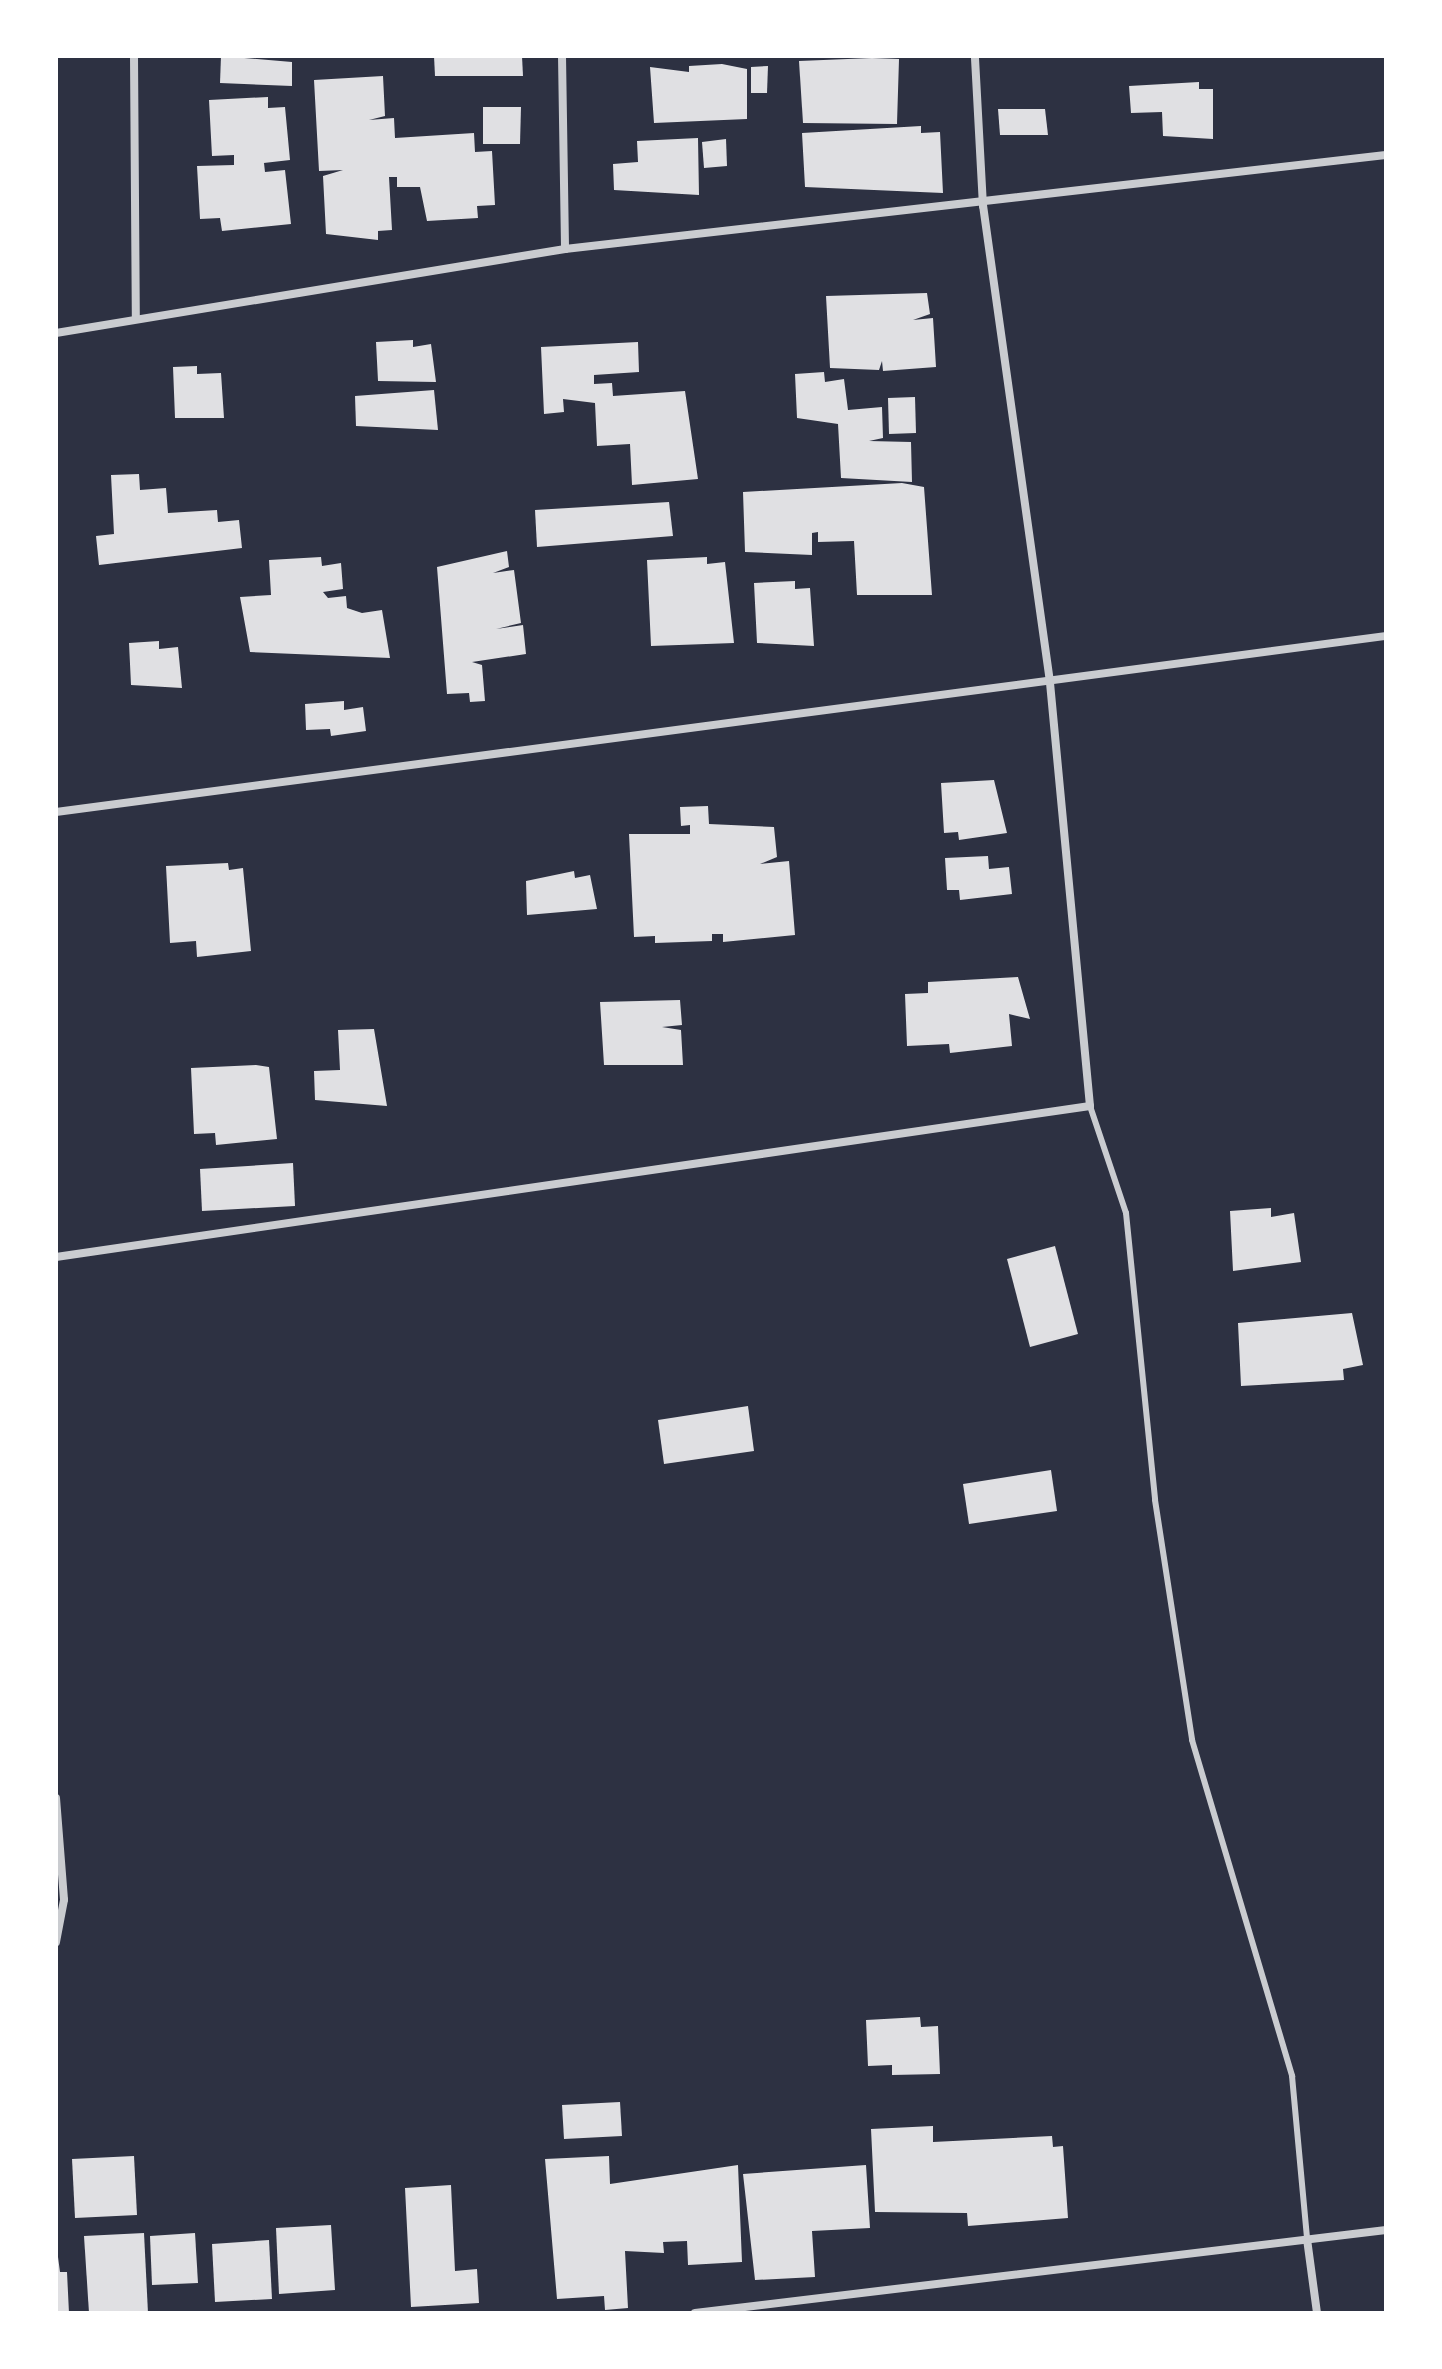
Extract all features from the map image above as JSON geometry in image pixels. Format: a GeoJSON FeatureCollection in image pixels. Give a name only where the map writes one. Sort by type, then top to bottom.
{"type":"FeatureCollection","features":[{"type":"Feature","properties":{"kind":"street"},"geometry":{"type":"LineString","coordinates":[[134,56],[136,319]]}},
{"type":"Feature","properties":{"kind":"street"},"geometry":{"type":"LineString","coordinates":[[562,56],[565,249]]}},
{"type":"Feature","properties":{"kind":"street"},"geometry":{"type":"LineString","coordinates":[[56,1257],[1090,1106],[1050,682],[983,206],[975,56]]}},
{"type":"Feature","properties":{"kind":"street"},"geometry":{"type":"LineString","coordinates":[[56,333],[565,249],[983,206],[1386,155]]}},
{"type":"Feature","properties":{"kind":"street"},"geometry":{"type":"LineString","coordinates":[[56,812],[1386,636]]}},
{"type":"Feature","properties":{"kind":"street"},"geometry":{"type":"LineString","coordinates":[[56,1798],[64,1900],[56,1942]]}},
{"type":"Feature","properties":{"kind":"street"},"geometry":{"type":"LineString","coordinates":[[695,2313],[1386,2230]]}},
{"type":"Feature","properties":{"kind":"street"},"geometry":{"type":"LineString","coordinates":[[1307,2239],[1317,2313]]}},
{"type":"Feature","properties":{"kind":"lane"},"geometry":{"type":"LineString","coordinates":[[1090,1106],[1126,1213],[1155,1500],[1192,1740],[1292,2076],[1307,2239]]}},
{"type":"Feature","properties":{"kind":"building"},"geometry":{"type":"Polygon","coordinates":[[[221,56],[292,62],[292,86],[220,83],[221,56]]]}},
{"type":"Feature","properties":{"kind":"building"},"geometry":{"type":"Polygon","coordinates":[[[434,56],[522,56],[523,76],[435,76],[434,56]]]}},
{"type":"Feature","properties":{"kind":"building"},"geometry":{"type":"Polygon","coordinates":[[[899,59],[897,124],[803,123],[799,61],[899,59]]]}},
{"type":"Feature","properties":{"kind":"building"},"geometry":{"type":"Polygon","coordinates":[[[722,64],[747,69],[747,119],[654,123],[650,67],[689,72],[689,66],[722,64]]]}},
{"type":"Feature","properties":{"kind":"building"},"geometry":{"type":"Polygon","coordinates":[[[768,66],[767,93],[751,93],[751,67],[768,66]]]}},
{"type":"Feature","properties":{"kind":"building"},"geometry":{"type":"Polygon","coordinates":[[[383,76],[385,116],[369,120],[394,118],[395,138],[474,133],[475,152],[492,151],[495,205],[477,206],[478,218],[427,221],[420,187],[397,187],[397,177],[389,177],[392,230],[378,231],[378,240],[326,234],[323,176],[343,170],[319,171],[314,80],[383,76]]]}},
{"type":"Feature","properties":{"kind":"building"},"geometry":{"type":"Polygon","coordinates":[[[1199,82],[1199,89],[1213,89],[1213,139],[1163,136],[1162,112],[1131,113],[1129,86],[1199,82]]]}},
{"type":"Feature","properties":{"kind":"building"},"geometry":{"type":"Polygon","coordinates":[[[268,97],[268,108],[285,107],[290,160],[255,164],[264,163],[265,172],[285,170],[291,224],[222,231],[220,218],[200,219],[197,166],[234,165],[234,155],[212,156],[209,100],[268,97]]]}},
{"type":"Feature","properties":{"kind":"building"},"geometry":{"type":"Polygon","coordinates":[[[483,107],[521,107],[520,144],[483,144],[483,107]]]}},
{"type":"Feature","properties":{"kind":"building"},"geometry":{"type":"Polygon","coordinates":[[[998,109],[1045,109],[1048,135],[1000,135],[998,109]]]}},
{"type":"Feature","properties":{"kind":"building"},"geometry":{"type":"Polygon","coordinates":[[[921,126],[921,133],[940,132],[943,193],[805,187],[802,133],[921,126]]]}},
{"type":"Feature","properties":{"kind":"building"},"geometry":{"type":"Polygon","coordinates":[[[698,138],[699,195],[614,190],[613,164],[638,162],[637,141],[698,138]]]}},
{"type":"Feature","properties":{"kind":"building"},"geometry":{"type":"Polygon","coordinates":[[[726,139],[727,166],[704,168],[702,142],[726,139]]]}},
{"type":"Feature","properties":{"kind":"building"},"geometry":{"type":"Polygon","coordinates":[[[927,293],[930,314],[913,320],[933,318],[936,367],[883,371],[882,361],[879,370],[830,368],[826,296],[927,293]]]}},
{"type":"Feature","properties":{"kind":"building"},"geometry":{"type":"Polygon","coordinates":[[[413,340],[413,347],[431,344],[436,382],[378,381],[376,342],[413,340]]]}},
{"type":"Feature","properties":{"kind":"building"},"geometry":{"type":"Polygon","coordinates":[[[638,342],[639,372],[594,375],[594,384],[612,383],[613,396],[685,391],[698,479],[632,485],[630,444],[597,446],[595,403],[563,399],[564,412],[544,414],[541,347],[638,342]]]}},
{"type":"Feature","properties":{"kind":"building"},"geometry":{"type":"Polygon","coordinates":[[[197,366],[197,374],[221,373],[224,418],[175,418],[173,367],[197,366]]]}},
{"type":"Feature","properties":{"kind":"building"},"geometry":{"type":"Polygon","coordinates":[[[824,372],[825,382],[844,379],[848,410],[882,407],[883,438],[869,441],[911,442],[912,482],[841,478],[838,424],[797,418],[795,374],[824,372]]]}},
{"type":"Feature","properties":{"kind":"building"},"geometry":{"type":"Polygon","coordinates":[[[434,390],[438,430],[356,426],[355,396],[434,390]]]}},
{"type":"Feature","properties":{"kind":"building"},"geometry":{"type":"Polygon","coordinates":[[[915,397],[916,433],[889,434],[888,398],[915,397]]]}},
{"type":"Feature","properties":{"kind":"building"},"geometry":{"type":"Polygon","coordinates":[[[139,474],[140,490],[166,488],[168,513],[217,510],[218,522],[239,520],[242,548],[99,565],[96,536],[114,534],[111,475],[139,474]]]}},
{"type":"Feature","properties":{"kind":"building"},"geometry":{"type":"Polygon","coordinates":[[[902,483],[924,487],[932,595],[857,595],[854,541],[818,542],[818,532],[812,533],[812,555],[745,552],[743,492],[902,483]]]}},
{"type":"Feature","properties":{"kind":"building"},"geometry":{"type":"Polygon","coordinates":[[[669,502],[673,536],[537,547],[535,510],[669,502]]]}},
{"type":"Feature","properties":{"kind":"building"},"geometry":{"type":"Polygon","coordinates":[[[507,551],[509,567],[493,573],[514,570],[521,623],[496,629],[523,625],[526,654],[472,662],[482,665],[485,701],[470,702],[469,693],[447,694],[437,567],[507,551]]]}},
{"type":"Feature","properties":{"kind":"building"},"geometry":{"type":"Polygon","coordinates":[[[321,557],[322,566],[341,563],[343,589],[323,592],[328,598],[346,596],[347,608],[362,613],[382,610],[390,658],[250,652],[240,597],[271,595],[269,560],[321,557]]]}},
{"type":"Feature","properties":{"kind":"building"},"geometry":{"type":"Polygon","coordinates":[[[707,557],[707,564],[725,562],[734,643],[651,646],[647,560],[707,557]]]}},
{"type":"Feature","properties":{"kind":"building"},"geometry":{"type":"Polygon","coordinates":[[[795,581],[795,589],[810,588],[814,646],[757,643],[754,583],[795,581]]]}},
{"type":"Feature","properties":{"kind":"building"},"geometry":{"type":"Polygon","coordinates":[[[159,641],[159,649],[178,647],[182,688],[131,685],[129,643],[159,641]]]}},
{"type":"Feature","properties":{"kind":"building"},"geometry":{"type":"Polygon","coordinates":[[[344,701],[344,710],[363,707],[366,731],[331,736],[330,729],[306,730],[305,704],[344,701]]]}},
{"type":"Feature","properties":{"kind":"building"},"geometry":{"type":"Polygon","coordinates":[[[994,780],[1007,833],[959,840],[958,832],[944,833],[941,783],[994,780]]]}},
{"type":"Feature","properties":{"kind":"building"},"geometry":{"type":"Polygon","coordinates":[[[708,806],[709,824],[774,827],[777,857],[760,864],[789,861],[795,935],[723,942],[723,934],[712,934],[712,941],[655,943],[655,936],[634,937],[629,834],[690,834],[690,825],[681,826],[680,807],[708,806]]]}},
{"type":"Feature","properties":{"kind":"building"},"geometry":{"type":"Polygon","coordinates":[[[988,856],[989,869],[1009,867],[1012,894],[960,900],[959,890],[947,890],[945,858],[988,856]]]}},
{"type":"Feature","properties":{"kind":"building"},"geometry":{"type":"Polygon","coordinates":[[[228,863],[229,870],[243,868],[251,951],[197,957],[196,941],[170,943],[166,866],[228,863]]]}},
{"type":"Feature","properties":{"kind":"building"},"geometry":{"type":"Polygon","coordinates":[[[574,871],[575,878],[590,875],[597,909],[527,915],[526,881],[574,871]]]}},
{"type":"Feature","properties":{"kind":"building"},"geometry":{"type":"Polygon","coordinates":[[[1018,977],[1030,1019],[1009,1014],[1012,1046],[950,1053],[949,1044],[907,1046],[905,994],[928,993],[928,982],[1018,977]]]}},
{"type":"Feature","properties":{"kind":"building"},"geometry":{"type":"Polygon","coordinates":[[[680,1000],[682,1025],[662,1027],[681,1030],[683,1065],[604,1065],[600,1002],[680,1000]]]}},
{"type":"Feature","properties":{"kind":"building"},"geometry":{"type":"Polygon","coordinates":[[[374,1029],[387,1106],[315,1100],[314,1071],[340,1070],[338,1030],[374,1029]]]}},
{"type":"Feature","properties":{"kind":"building"},"geometry":{"type":"Polygon","coordinates":[[[269,1067],[277,1139],[216,1145],[215,1133],[194,1134],[191,1068],[269,1067]]]}},
{"type":"Feature","properties":{"kind":"building"},"geometry":{"type":"Polygon","coordinates":[[[293,1163],[295,1206],[202,1211],[200,1169],[293,1163]]]}},
{"type":"Feature","properties":{"kind":"building"},"geometry":{"type":"Polygon","coordinates":[[[1271,1208],[1271,1217],[1294,1213],[1301,1262],[1233,1271],[1230,1211],[1271,1208]]]}},
{"type":"Feature","properties":{"kind":"building"},"geometry":{"type":"Polygon","coordinates":[[[1055,1246],[1078,1334],[1030,1347],[1007,1259],[1055,1246]]]}},
{"type":"Feature","properties":{"kind":"building"},"geometry":{"type":"Polygon","coordinates":[[[1352,1313],[1363,1365],[1343,1369],[1344,1380],[1241,1386],[1238,1323],[1352,1313]]]}},
{"type":"Feature","properties":{"kind":"building"},"geometry":{"type":"Polygon","coordinates":[[[748,1406],[754,1451],[664,1464],[658,1420],[748,1406]]]}},
{"type":"Feature","properties":{"kind":"building"},"geometry":{"type":"Polygon","coordinates":[[[1051,1470],[1057,1511],[969,1524],[963,1484],[1051,1470]]]}},
{"type":"Feature","properties":{"kind":"building"},"geometry":{"type":"Polygon","coordinates":[[[920,2017],[921,2027],[938,2026],[940,2074],[892,2075],[892,2065],[868,2066],[866,2020],[920,2017]]]}},
{"type":"Feature","properties":{"kind":"building"},"geometry":{"type":"Polygon","coordinates":[[[620,2102],[622,2136],[564,2139],[562,2105],[620,2102]]]}},
{"type":"Feature","properties":{"kind":"building"},"geometry":{"type":"Polygon","coordinates":[[[933,2126],[933,2142],[1052,2136],[1053,2147],[1063,2146],[1068,2218],[968,2226],[967,2213],[875,2212],[871,2129],[933,2126]]]}},
{"type":"Feature","properties":{"kind":"building"},"geometry":{"type":"Polygon","coordinates":[[[134,2156],[137,2215],[75,2218],[72,2159],[134,2156]]]}},
{"type":"Feature","properties":{"kind":"building"},"geometry":{"type":"Polygon","coordinates":[[[609,2156],[610,2184],[738,2165],[742,2262],[688,2265],[687,2241],[663,2242],[664,2253],[625,2251],[628,2308],[605,2310],[604,2296],[557,2299],[545,2159],[609,2156]]]}},
{"type":"Feature","properties":{"kind":"building"},"geometry":{"type":"Polygon","coordinates":[[[866,2165],[870,2228],[812,2231],[815,2277],[755,2280],[743,2174],[866,2165]]]}},
{"type":"Feature","properties":{"kind":"building"},"geometry":{"type":"Polygon","coordinates":[[[451,2185],[455,2271],[477,2269],[479,2303],[411,2307],[405,2188],[451,2185]]]}},
{"type":"Feature","properties":{"kind":"building"},"geometry":{"type":"Polygon","coordinates":[[[331,2225],[335,2290],[279,2294],[276,2228],[331,2225]]]}},
{"type":"Feature","properties":{"kind":"building"},"geometry":{"type":"Polygon","coordinates":[[[144,2233],[148,2313],[89,2313],[84,2236],[144,2233]]]}},
{"type":"Feature","properties":{"kind":"building"},"geometry":{"type":"Polygon","coordinates":[[[195,2233],[198,2283],[152,2285],[150,2236],[195,2233]]]}},
{"type":"Feature","properties":{"kind":"building"},"geometry":{"type":"Polygon","coordinates":[[[269,2240],[272,2299],[215,2302],[212,2244],[269,2240]]]}},
{"type":"Feature","properties":{"kind":"building"},"geometry":{"type":"Polygon","coordinates":[[[56,2242],[60,2272],[67,2272],[69,2313],[56,2313],[56,2242]]]}}]}
